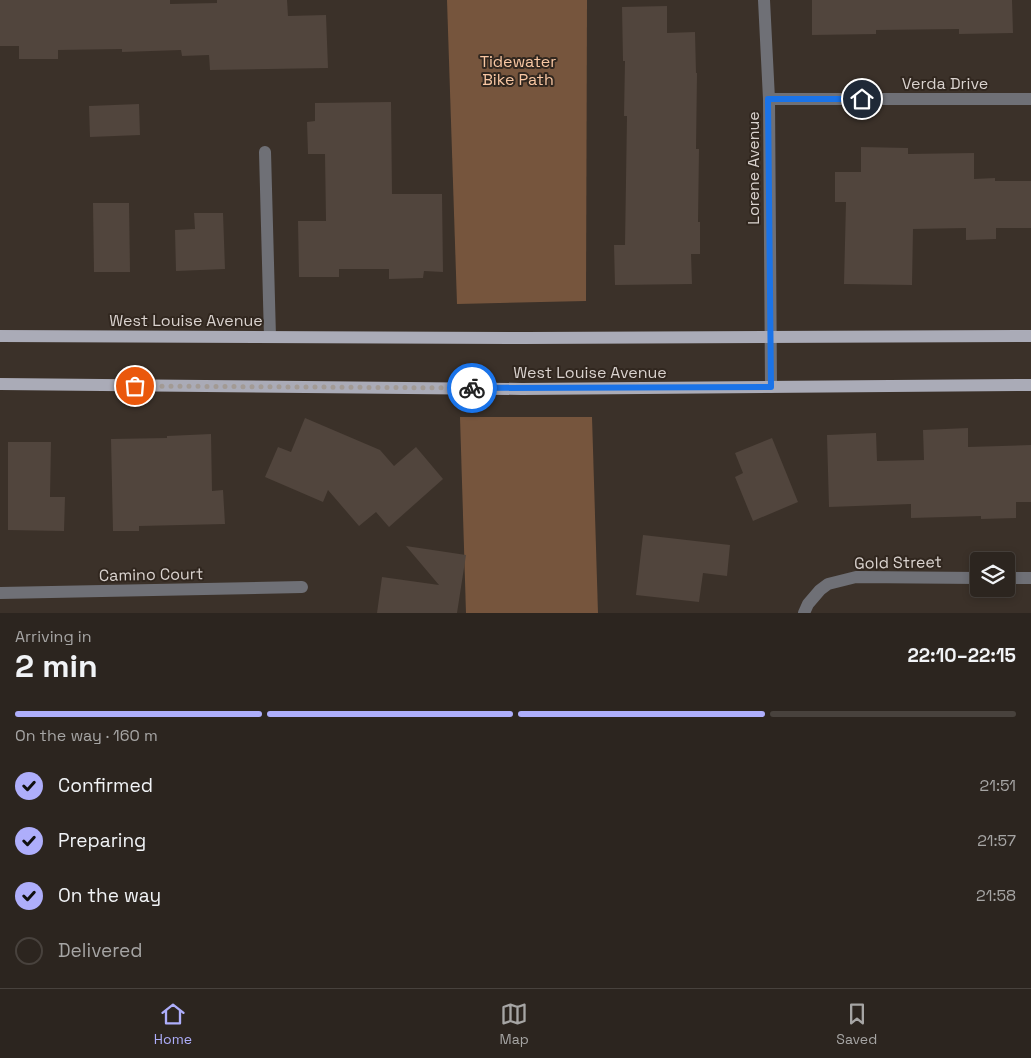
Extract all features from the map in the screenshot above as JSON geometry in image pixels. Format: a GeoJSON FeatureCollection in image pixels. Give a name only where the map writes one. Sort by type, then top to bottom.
{"type":"FeatureCollection","features":[{"type":"Feature","properties":{"kind":"main road","name":"West Louise Avenue"},"geometry":{"type":"LineString","coordinates":[[0,336],[526,338],[1031,336]]}},
{"type":"Feature","properties":{"kind":"main road","name":"West Louise Avenue"},"geometry":{"type":"LineString","coordinates":[[0,384],[512,389],[1031,386]]}},
{"type":"Feature","properties":{"kind":"street","name":"Lorene Avenue"},"geometry":{"type":"LineString","coordinates":[[764,0],[768,99],[771,387]]}},
{"type":"Feature","properties":{"kind":"street","name":"Verda Drive"},"geometry":{"type":"LineString","coordinates":[[768,99],[1031,99]]}},
{"type":"Feature","properties":{"kind":"street"},"geometry":{"type":"LineString","coordinates":[[265,152],[270,337]]}},
{"type":"Feature","properties":{"kind":"street","name":"Gold Street"},"geometry":{"type":"LineString","coordinates":[[804,613],[808,604],[828,584],[856,577],[970,578]]}},
{"type":"Feature","properties":{"kind":"street"},"geometry":{"type":"LineString","coordinates":[[1015,578],[1031,578]]}},
{"type":"Feature","properties":{"kind":"street","name":"Camino Court"},"geometry":{"type":"LineString","coordinates":[[0,593],[302,587]]}},
{"type":"Feature","properties":{"kind":"green space","name":"Tidewater Bike Path"},"geometry":{"type":"Polygon","coordinates":[[[447,0],[587,0],[586,301],[457,304],[447,0]]]}},
{"type":"Feature","properties":{"kind":"green space"},"geometry":{"type":"Polygon","coordinates":[[[460,417],[592,417],[598,613],[466,613],[460,417]]]}},
{"type":"Feature","properties":{"kind":"building"},"geometry":{"type":"Polygon","coordinates":[[[0,0],[170,0],[170,4],[217,3],[217,0],[287,0],[288,16],[326,15],[328,68],[210,70],[209,55],[182,56],[181,50],[122,52],[122,49],[58,50],[58,59],[19,59],[19,46],[0,46],[0,0]]]}},
{"type":"Feature","properties":{"kind":"building"},"geometry":{"type":"Polygon","coordinates":[[[812,0],[1012,0],[1013,33],[959,34],[959,29],[876,30],[876,34],[812,35],[812,0]]]}},
{"type":"Feature","properties":{"kind":"building"},"geometry":{"type":"Polygon","coordinates":[[[667,6],[667,33],[695,32],[697,73],[696,149],[699,149],[698,222],[700,222],[700,254],[691,254],[692,284],[615,285],[614,245],[625,245],[627,116],[624,116],[625,61],[623,61],[622,7],[667,6]]]}},
{"type":"Feature","properties":{"kind":"building"},"geometry":{"type":"Polygon","coordinates":[[[391,102],[392,194],[442,194],[443,272],[424,271],[423,278],[389,279],[389,269],[339,269],[339,277],[299,277],[298,221],[326,221],[325,154],[308,154],[307,122],[315,121],[315,103],[391,102]]]}},
{"type":"Feature","properties":{"kind":"building"},"geometry":{"type":"Polygon","coordinates":[[[139,104],[140,135],[90,137],[89,106],[139,104]]]}},
{"type":"Feature","properties":{"kind":"building"},"geometry":{"type":"Polygon","coordinates":[[[861,147],[908,148],[908,154],[974,153],[974,179],[995,178],[995,181],[1031,181],[1031,228],[996,228],[996,239],[966,240],[966,228],[913,229],[912,285],[844,284],[846,202],[835,202],[835,172],[861,172],[861,147]]]}},
{"type":"Feature","properties":{"kind":"building"},"geometry":{"type":"Polygon","coordinates":[[[93,203],[129,203],[130,272],[94,272],[93,203]]]}},
{"type":"Feature","properties":{"kind":"building"},"geometry":{"type":"Polygon","coordinates":[[[194,213],[223,213],[225,269],[176,271],[175,230],[195,229],[194,213]]]}},
{"type":"Feature","properties":{"kind":"building"},"geometry":{"type":"Polygon","coordinates":[[[305,418],[380,450],[394,466],[416,447],[443,479],[389,527],[376,512],[359,526],[328,490],[323,502],[265,477],[278,447],[291,452],[305,418]]]}},
{"type":"Feature","properties":{"kind":"building"},"geometry":{"type":"Polygon","coordinates":[[[968,428],[968,447],[1031,445],[1031,502],[1016,502],[1016,518],[981,519],[981,516],[911,518],[911,504],[829,507],[827,435],[876,433],[877,461],[924,460],[923,430],[968,428]]]}},
{"type":"Feature","properties":{"kind":"building"},"geometry":{"type":"Polygon","coordinates":[[[211,434],[212,491],[223,490],[225,524],[139,526],[139,531],[113,531],[111,439],[167,438],[167,436],[211,434]]]}},
{"type":"Feature","properties":{"kind":"building"},"geometry":{"type":"Polygon","coordinates":[[[772,438],[798,502],[753,521],[735,477],[743,473],[735,453],[772,438]]]}},
{"type":"Feature","properties":{"kind":"building"},"geometry":{"type":"Polygon","coordinates":[[[8,442],[51,442],[50,497],[65,497],[64,531],[8,530],[8,442]]]}},
{"type":"Feature","properties":{"kind":"building"},"geometry":{"type":"Polygon","coordinates":[[[643,535],[730,545],[727,576],[703,573],[699,602],[636,595],[643,535]]]}},
{"type":"Feature","properties":{"kind":"building"},"geometry":{"type":"Polygon","coordinates":[[[406,546],[466,555],[457,613],[377,613],[382,577],[439,585],[406,546]]]}},
{"type":"Feature","properties":{"kind":"way so far"},"geometry":{"type":"LineString","coordinates":[[135,386],[472,388]]}},
{"type":"Feature","properties":{"kind":"route"},"geometry":{"type":"LineString","coordinates":[[472,388],[771,387],[768,99],[862,99]]}}]}
